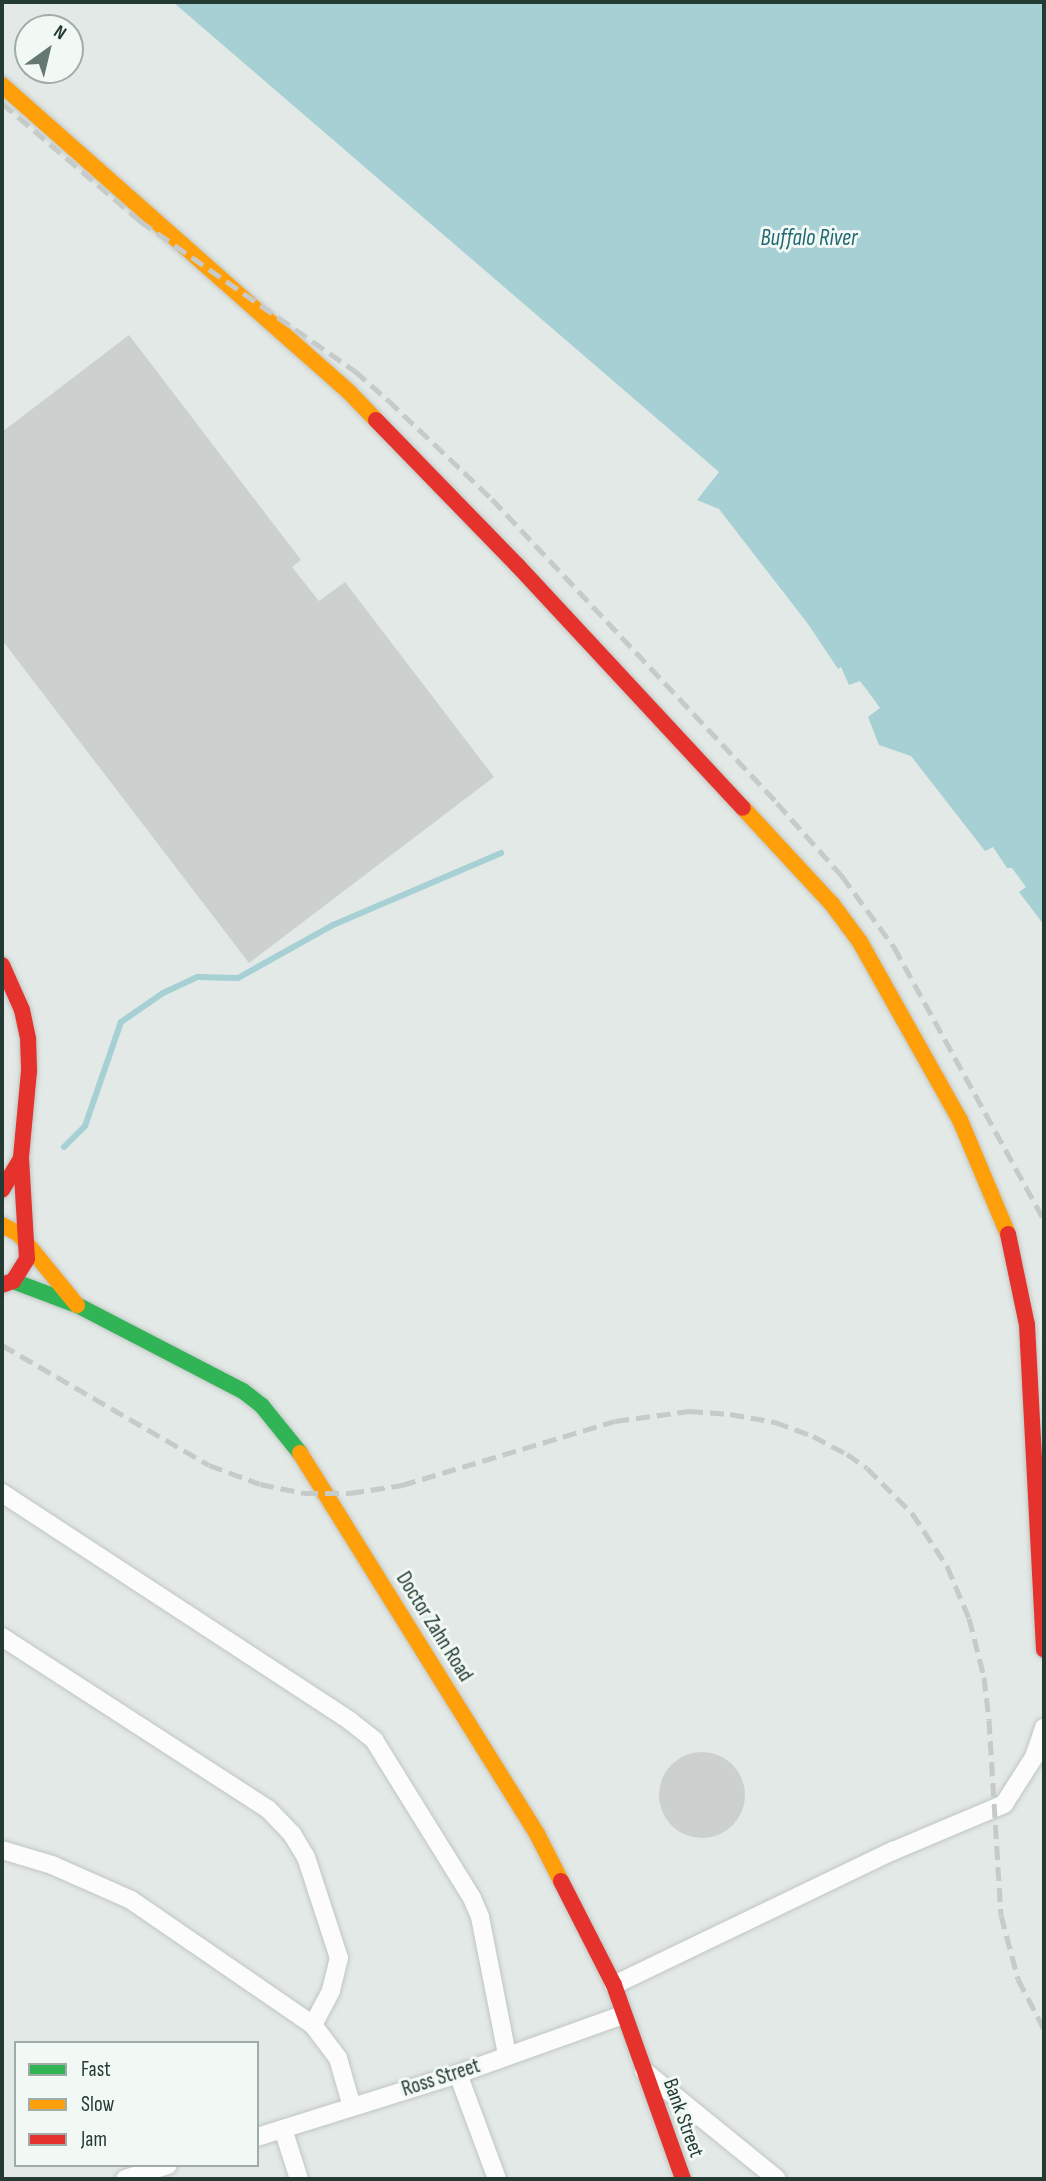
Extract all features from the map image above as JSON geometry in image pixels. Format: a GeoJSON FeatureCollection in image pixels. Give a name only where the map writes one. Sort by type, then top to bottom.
{"type":"FeatureCollection","features":[{"type":"Feature","properties":{"kind":"street"},"geometry":{"type":"LineString","coordinates":[[2,85],[349,392],[518,566],[832,904],[860,942],[960,1120],[1007,1228],[1027,1325],[1044,1650]]}},
{"type":"Feature","properties":{"kind":"street","name":"Doctor Zahn Road"},"geometry":{"type":"LineString","coordinates":[[2,965],[22,1010],[28,1039],[27,1120],[21,1158],[27,1259],[23,1271],[8,1283]]}},
{"type":"Feature","properties":{"kind":"street","name":"Doctor Zahn Road"},"geometry":{"type":"LineString","coordinates":[[2,1190],[21,1158]]}},
{"type":"Feature","properties":{"kind":"street","name":"Doctor Zahn Road"},"geometry":{"type":"LineString","coordinates":[[2,1225],[19,1234],[26,1246],[46,1264],[77,1305]]}},
{"type":"Feature","properties":{"kind":"street","name":"Doctor Zahn Road"},"geometry":{"type":"LineString","coordinates":[[8,1283],[77,1305],[243,1391],[277,1421],[303,1457],[537,1834],[614,1985],[644,2071]]}},
{"type":"Feature","properties":{"kind":"street"},"geometry":{"type":"LineString","coordinates":[[2,1493],[350,1721],[374,1741],[472,1898],[480,1917],[507,2055]]}},
{"type":"Feature","properties":{"kind":"street"},"geometry":{"type":"LineString","coordinates":[[2,1637],[268,1809],[292,1834],[306,1857],[339,1958],[331,1991],[313,2025]]}},
{"type":"Feature","properties":{"kind":"street"},"geometry":{"type":"LineString","coordinates":[[614,1985],[893,1851],[1004,1804],[1034,1758],[1044,1728]]}},
{"type":"Feature","properties":{"kind":"street"},"geometry":{"type":"LineString","coordinates":[[2,1850],[52,1865],[131,1900],[313,2025],[338,2058],[352,2106]]}},
{"type":"Feature","properties":{"kind":"street","name":"Ross Street"},"geometry":{"type":"LineString","coordinates":[[259,2136],[458,2074],[623,2015]]}},
{"type":"Feature","properties":{"kind":"street"},"geometry":{"type":"LineString","coordinates":[[644,2071],[778,2179]]}},
{"type":"Feature","properties":{"kind":"street","name":"Bank Street"},"geometry":{"type":"LineString","coordinates":[[644,2071],[683,2179]]}},
{"type":"Feature","properties":{"kind":"street"},"geometry":{"type":"LineString","coordinates":[[458,2074],[497,2179]]}},
{"type":"Feature","properties":{"kind":"street"},"geometry":{"type":"LineString","coordinates":[[283,2129],[299,2179]]}},
{"type":"Feature","properties":{"kind":"street"},"geometry":{"type":"LineString","coordinates":[[125,2179],[162,2167]]}},
{"type":"Feature","properties":{"kind":"water","name":"Buffalo River"},"geometry":{"type":"Polygon","coordinates":[[[173,2],[1043,2],[1044,925],[1019,892],[1026,887],[1012,868],[1007,868],[993,847],[985,851],[911,756],[879,745],[868,717],[880,708],[867,690],[860,681],[849,685],[841,667],[838,669],[808,624],[719,509],[697,500],[719,472],[173,2]]]}},
{"type":"Feature","properties":{"kind":"building"},"geometry":{"type":"Polygon","coordinates":[[[129,335],[301,560],[292,567],[319,601],[345,582],[494,777],[249,963],[2,640],[2,432],[129,335]]]}},
{"type":"Feature","properties":{"kind":"building"},"geometry":{"type":"Polygon","coordinates":[[[702,1752],[719,1755],[738,1771],[745,1795],[742,1812],[726,1831],[702,1838],[685,1835],[666,1819],[659,1795],[662,1778],[678,1759],[702,1752]]]}},
{"type":"Feature","properties":{"kind":"waterway"},"geometry":{"type":"LineString","coordinates":[[64,1147],[85,1126],[121,1022],[163,993],[198,977],[238,978],[333,925],[501,853]]}},
{"type":"Feature","properties":{"kind":"railway"},"geometry":{"type":"LineString","coordinates":[[2,103],[140,221],[355,371],[388,400],[492,499],[777,803],[842,876],[894,947],[1044,1220]]}},
{"type":"Feature","properties":{"kind":"railway"},"geometry":{"type":"LineString","coordinates":[[2,1345],[209,1465],[260,1484],[304,1493],[350,1493],[402,1485],[615,1421],[689,1411],[730,1414],[775,1422],[813,1436],[847,1454],[867,1468],[912,1513],[947,1566],[969,1618],[984,1677],[989,1720],[1001,1915],[1018,1979],[1044,2029]]}},
{"type":"Feature","properties":{"kind":"traffic: fast"},"geometry":{"type":"LineString","coordinates":[[13,1281],[77,1305],[243,1391],[262,1406],[300,1453]]}},
{"type":"Feature","properties":{"kind":"traffic: slow"},"geometry":{"type":"LineString","coordinates":[[2,85],[349,392],[376,420]]}},
{"type":"Feature","properties":{"kind":"traffic: slow"},"geometry":{"type":"LineString","coordinates":[[743,808],[832,904],[860,942],[960,1120],[1008,1234]]}},
{"type":"Feature","properties":{"kind":"traffic: slow"},"geometry":{"type":"LineString","coordinates":[[2,1225],[19,1234],[77,1305]]}},
{"type":"Feature","properties":{"kind":"traffic: slow"},"geometry":{"type":"LineString","coordinates":[[300,1453],[537,1834],[561,1881]]}},
{"type":"Feature","properties":{"kind":"traffic: jam"},"geometry":{"type":"LineString","coordinates":[[376,420],[518,566],[743,808]]}},
{"type":"Feature","properties":{"kind":"traffic: jam"},"geometry":{"type":"LineString","coordinates":[[2,965],[22,1010],[28,1039],[29,1071],[21,1158],[27,1259],[13,1281],[2,1285]]}},
{"type":"Feature","properties":{"kind":"traffic: jam"},"geometry":{"type":"LineString","coordinates":[[2,1190],[21,1158]]}},
{"type":"Feature","properties":{"kind":"traffic: jam"},"geometry":{"type":"LineString","coordinates":[[1008,1234],[1027,1325],[1044,1650]]}},
{"type":"Feature","properties":{"kind":"traffic: jam"},"geometry":{"type":"LineString","coordinates":[[561,1881],[614,1985],[683,2179]]}}]}
